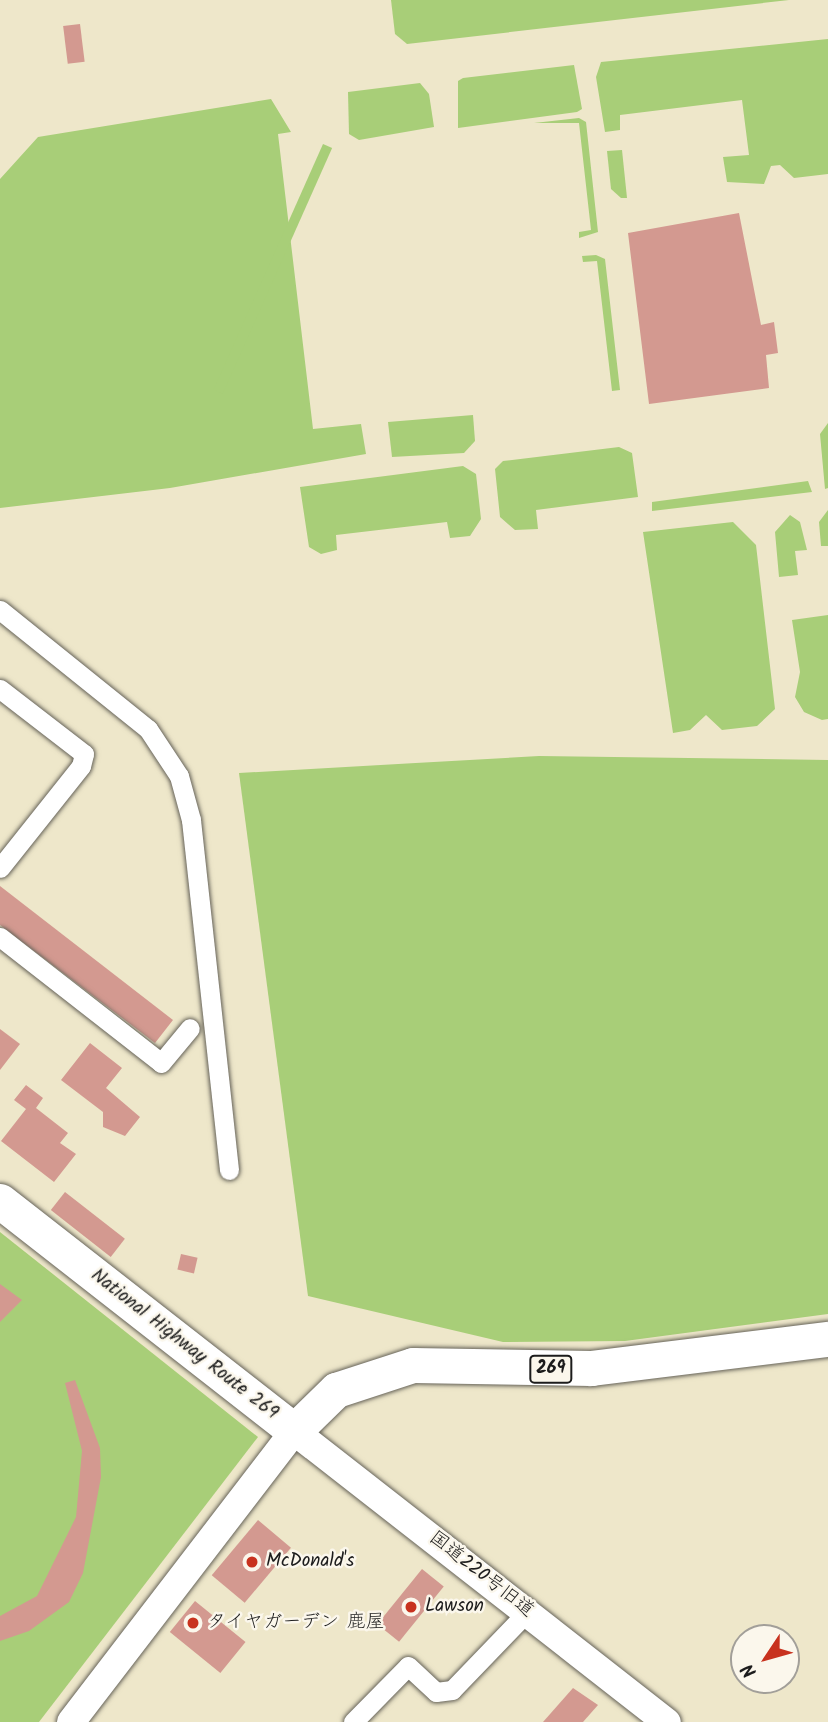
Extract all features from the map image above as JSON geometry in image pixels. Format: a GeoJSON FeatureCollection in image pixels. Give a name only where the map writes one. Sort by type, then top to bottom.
{"type":"FeatureCollection","features":[{"type":"Feature","properties":{"kind":"highway","name":"National Highway Route 269"},"geometry":{"type":"LineString","coordinates":[[0,1201],[294,1431],[336,1390],[413,1365],[591,1368],[828,1339]]}},
{"type":"Feature","properties":{"kind":"street"},"geometry":{"type":"LineString","coordinates":[[0,610],[148,729],[179,776],[191,820],[229,1170]]}},
{"type":"Feature","properties":{"kind":"street"},"geometry":{"type":"LineString","coordinates":[[0,689],[83,754],[81,766],[0,868]]}},
{"type":"Feature","properties":{"kind":"street"},"geometry":{"type":"LineString","coordinates":[[0,937],[161,1063],[190,1028]]}},
{"type":"Feature","properties":{"kind":"street"},"geometry":{"type":"LineString","coordinates":[[71,1722],[294,1431]]}},
{"type":"Feature","properties":{"kind":"street","name":"国道220号旧道"},"geometry":{"type":"LineString","coordinates":[[294,1431],[667,1722]]}},
{"type":"Feature","properties":{"kind":"street"},"geometry":{"type":"LineString","coordinates":[[353,1722],[408,1666],[436,1692],[452,1690],[528,1611]]}},
{"type":"Feature","properties":{"kind":"green space"},"geometry":{"type":"Polygon","coordinates":[[[391,0],[789,0],[407,44],[395,34],[391,0]]]}},
{"type":"Feature","properties":{"kind":"green space"},"geometry":{"type":"Polygon","coordinates":[[[828,39],[828,174],[794,178],[780,165],[771,166],[764,184],[727,182],[723,157],[749,155],[742,100],[620,115],[620,130],[605,132],[596,77],[601,62],[828,39]]]}},
{"type":"Feature","properties":{"kind":"green space"},"geometry":{"type":"Polygon","coordinates":[[[574,65],[582,109],[577,112],[458,128],[458,81],[463,78],[574,65]]]}},
{"type":"Feature","properties":{"kind":"green space"},"geometry":{"type":"Polygon","coordinates":[[[420,83],[429,94],[434,127],[359,140],[349,134],[348,92],[420,83]]]}},
{"type":"Feature","properties":{"kind":"green space"},"geometry":{"type":"Polygon","coordinates":[[[271,99],[291,132],[278,134],[313,429],[361,424],[366,454],[170,488],[0,508],[0,179],[38,137],[271,99]]]}},
{"type":"Feature","properties":{"kind":"green space"},"geometry":{"type":"Polygon","coordinates":[[[579,118],[586,122],[598,232],[579,238],[579,232],[591,230],[579,123],[534,123],[579,118]]]}},
{"type":"Feature","properties":{"kind":"green space"},"geometry":{"type":"Polygon","coordinates":[[[323,144],[332,148],[223,394],[214,390],[323,144]]]}},
{"type":"Feature","properties":{"kind":"green space"},"geometry":{"type":"Polygon","coordinates":[[[622,150],[627,198],[621,198],[611,189],[607,151],[622,150]]]}},
{"type":"Feature","properties":{"kind":"green space"},"geometry":{"type":"Polygon","coordinates":[[[596,255],[605,259],[620,390],[612,391],[597,261],[583,262],[582,256],[596,255]]]}},
{"type":"Feature","properties":{"kind":"green space"},"geometry":{"type":"Polygon","coordinates":[[[473,415],[475,441],[464,453],[392,457],[388,422],[473,415]]]}},
{"type":"Feature","properties":{"kind":"green space"},"geometry":{"type":"Polygon","coordinates":[[[828,423],[828,488],[825,489],[820,434],[828,423]]]}},
{"type":"Feature","properties":{"kind":"green space"},"geometry":{"type":"Polygon","coordinates":[[[619,447],[632,453],[638,497],[536,510],[538,529],[515,530],[500,517],[495,469],[503,461],[619,447]]]}},
{"type":"Feature","properties":{"kind":"green space"},"geometry":{"type":"Polygon","coordinates":[[[463,466],[476,474],[481,519],[470,536],[450,538],[447,522],[336,535],[337,550],[321,554],[309,547],[300,487],[463,466]]]}},
{"type":"Feature","properties":{"kind":"green space"},"geometry":{"type":"Polygon","coordinates":[[[808,481],[812,492],[652,511],[652,502],[808,481]]]}},
{"type":"Feature","properties":{"kind":"green space"},"geometry":{"type":"Polygon","coordinates":[[[828,510],[828,546],[821,546],[819,522],[828,510]]]}},
{"type":"Feature","properties":{"kind":"green space"},"geometry":{"type":"Polygon","coordinates":[[[790,515],[800,522],[807,550],[795,551],[798,575],[779,577],[775,532],[790,515]]]}},
{"type":"Feature","properties":{"kind":"green space"},"geometry":{"type":"Polygon","coordinates":[[[733,522],[756,545],[775,709],[757,726],[722,730],[706,715],[690,730],[673,733],[643,532],[733,522]]]}},
{"type":"Feature","properties":{"kind":"green space"},"geometry":{"type":"Polygon","coordinates":[[[828,615],[828,719],[822,720],[804,712],[795,697],[800,672],[792,620],[828,615]]]}},
{"type":"Feature","properties":{"kind":"green space"},"geometry":{"type":"Polygon","coordinates":[[[539,756],[828,760],[828,1314],[625,1341],[503,1342],[308,1296],[239,773],[539,756]]]}},
{"type":"Feature","properties":{"kind":"green space"},"geometry":{"type":"Polygon","coordinates":[[[0,1232],[258,1437],[39,1722],[0,1722],[0,1232]]]}},
{"type":"Feature","properties":{"kind":"building"},"geometry":{"type":"Polygon","coordinates":[[[80,24],[85,62],[68,64],[63,26],[80,24]]]}},
{"type":"Feature","properties":{"kind":"building"},"geometry":{"type":"Polygon","coordinates":[[[739,213],[761,325],[774,322],[778,353],[766,355],[769,388],[649,404],[628,233],[739,213]]]}},
{"type":"Feature","properties":{"kind":"building"},"geometry":{"type":"Polygon","coordinates":[[[0,886],[173,1020],[155,1043],[0,925],[0,886]]]}},
{"type":"Feature","properties":{"kind":"building"},"geometry":{"type":"Polygon","coordinates":[[[0,1029],[20,1044],[0,1070],[0,1029]]]}},
{"type":"Feature","properties":{"kind":"building"},"geometry":{"type":"Polygon","coordinates":[[[90,1043],[122,1068],[106,1088],[140,1117],[125,1136],[103,1127],[103,1112],[61,1080],[90,1043]]]}},
{"type":"Feature","properties":{"kind":"building"},"geometry":{"type":"Polygon","coordinates":[[[26,1085],[43,1098],[36,1108],[68,1133],[60,1143],[76,1154],[54,1182],[1,1141],[26,1109],[14,1100],[26,1085]]]}},
{"type":"Feature","properties":{"kind":"building"},"geometry":{"type":"Polygon","coordinates":[[[65,1192],[125,1239],[111,1257],[51,1210],[65,1192]]]}},
{"type":"Feature","properties":{"kind":"building"},"geometry":{"type":"Polygon","coordinates":[[[181,1254],[198,1258],[194,1273],[177,1270],[181,1254]]]}},
{"type":"Feature","properties":{"kind":"building"},"geometry":{"type":"Polygon","coordinates":[[[0,1284],[22,1300],[0,1322],[0,1284]]]}},
{"type":"Feature","properties":{"kind":"building"},"geometry":{"type":"Polygon","coordinates":[[[75,1380],[100,1448],[101,1477],[83,1573],[69,1602],[29,1631],[0,1641],[0,1616],[37,1596],[76,1517],[82,1451],[65,1383],[75,1380]]]}},
{"type":"Feature","properties":{"kind":"building","name":"McDonald's"},"geometry":{"type":"Polygon","coordinates":[[[258,1520],[291,1548],[245,1603],[212,1575],[258,1520]]]}},
{"type":"Feature","properties":{"kind":"building"},"geometry":{"type":"Polygon","coordinates":[[[422,1569],[444,1587],[399,1642],[377,1624],[422,1569]]]}},
{"type":"Feature","properties":{"kind":"building"},"geometry":{"type":"Polygon","coordinates":[[[195,1601],[246,1642],[220,1673],[170,1632],[195,1601]]]}},
{"type":"Feature","properties":{"kind":"building"},"geometry":{"type":"Polygon","coordinates":[[[573,1688],[598,1705],[583,1722],[543,1722],[573,1688]]]}},
{"type":"Feature","properties":{"kind":"place","name":"McDonald's"},"geometry":{"type":"Point","coordinates":[252,1562]}},
{"type":"Feature","properties":{"kind":"place","name":"Lawson"},"geometry":{"type":"Point","coordinates":[411,1607]}},
{"type":"Feature","properties":{"kind":"place","name":"タイヤガーデン 鹿屋"},"geometry":{"type":"Point","coordinates":[193,1623]}}]}
